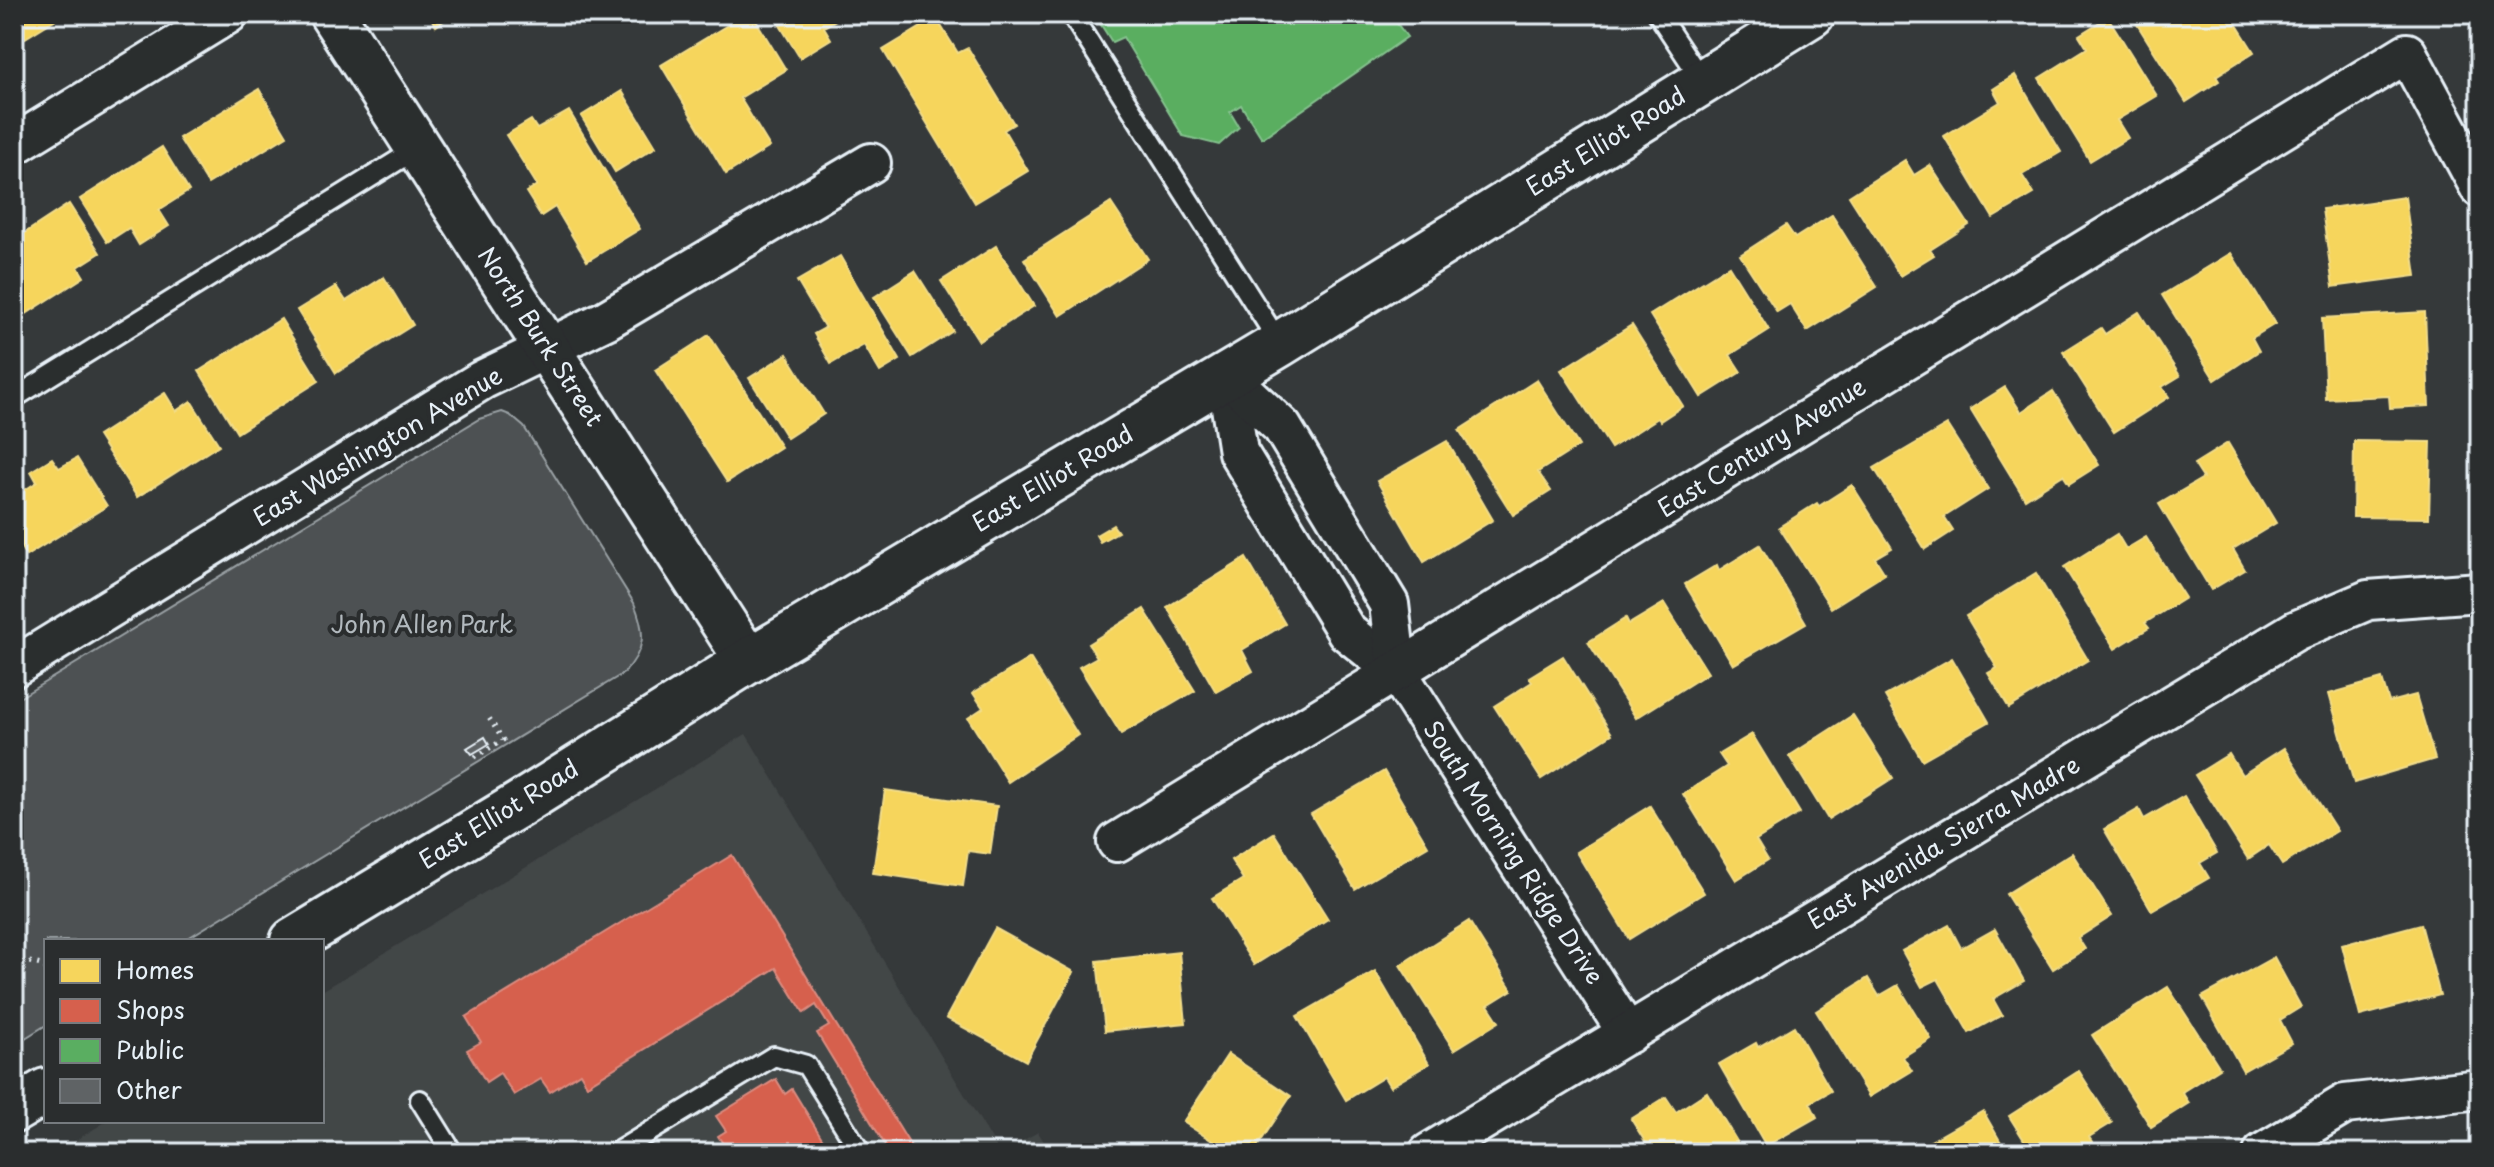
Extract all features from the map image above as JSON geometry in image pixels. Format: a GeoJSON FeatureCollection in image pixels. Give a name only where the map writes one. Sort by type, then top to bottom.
{"type":"FeatureCollection","features":[{"type":"Feature","properties":{"kind":"main road","name":"North Burk Street"},"geometry":{"type":"LineString","coordinates":[[332,14],[748,661]]}},
{"type":"Feature","properties":{"kind":"main road","name":"East Elliot Road"},"geometry":{"type":"LineString","coordinates":[[296,939],[748,661],[1280,344],[1812,14]]}},
{"type":"Feature","properties":{"kind":"main road"},"geometry":{"type":"LineString","coordinates":[[14,1110],[44,1092]]}},
{"type":"Feature","properties":{"kind":"street"},"geometry":{"type":"LineString","coordinates":[[14,145],[228,14]]}},
{"type":"Feature","properties":{"kind":"street","name":"East Century Avenue"},"geometry":{"type":"LineString","coordinates":[[1117,842],[2407,53],[2480,188]]}},
{"type":"Feature","properties":{"kind":"street","name":"East Washington Avenue"},"geometry":{"type":"LineString","coordinates":[[14,667],[482,380],[606,320],[871,163]]}},
{"type":"Feature","properties":{"kind":"street","name":"South Morning Ridge Drive"},"geometry":{"type":"LineString","coordinates":[[1226,375],[1282,427],[1389,604],[1397,672]]}},
{"type":"Feature","properties":{"kind":"street","name":"South Morning Ridge Drive"},"geometry":{"type":"LineString","coordinates":[[1226,375],[1238,452],[1347,632],[1397,672],[1628,1034]]}},
{"type":"Feature","properties":{"kind":"street","name":"East Avenida Sierra Madre"},"geometry":{"type":"LineString","coordinates":[[1429,1153],[2295,631],[2368,600],[2480,592]]}},
{"type":"Feature","properties":{"kind":"street"},"geometry":{"type":"LineString","coordinates":[[2263,1153],[2345,1104],[2480,1089]]}},
{"type":"Feature","properties":{"kind":"lane"},"geometry":{"type":"LineString","coordinates":[[1071,14],[1280,344]]}},
{"type":"Feature","properties":{"kind":"lane"},"geometry":{"type":"LineString","coordinates":[[1658,14],[1703,82]]}},
{"type":"Feature","properties":{"kind":"lane"},"geometry":{"type":"LineString","coordinates":[[14,398],[418,148]]}},
{"type":"Feature","properties":{"kind":"lane"},"geometry":{"type":"LineString","coordinates":[[615,1153],[774,1056],[806,1065],[861,1153]]}},
{"type":"Feature","properties":{"kind":"lane"},"geometry":{"type":"LineString","coordinates":[[420,1100],[453,1153]]}},
{"type":"Feature","properties":{"kind":"path"},"geometry":{"type":"LineString","coordinates":[[475,757],[503,740],[489,718]]}},
{"type":"Feature","properties":{"kind":"path"},"geometry":{"type":"LineString","coordinates":[[14,958],[44,967]]}},
{"type":"Feature","properties":{"kind":"shaded area"},"geometry":{"type":"Polygon","coordinates":[[[746,734],[1000,1153],[55,1153],[104,1123],[324,1123],[324,990],[746,734]]]}},
{"type":"Feature","properties":{"kind":"shaded area"},"geometry":{"type":"Polygon","coordinates":[[[1038,1132],[1051,1153],[1000,1153],[1038,1132]]]}},
{"type":"Feature","properties":{"kind":"green space","name":"John Allen Park"},"geometry":{"type":"Polygon","coordinates":[[[502,412],[524,427],[634,603],[642,632],[637,656],[624,673],[186,939],[44,939],[44,1026],[14,1045],[14,701],[479,419],[502,412]]]}},
{"type":"Feature","properties":{"kind":"building: Homes"},"geometry":{"type":"Polygon","coordinates":[[[14,14],[64,14],[14,45],[14,14]]]}},
{"type":"Feature","properties":{"kind":"building: Homes"},"geometry":{"type":"Polygon","coordinates":[[[428,14],[454,14],[436,26],[428,14]]]}},
{"type":"Feature","properties":{"kind":"building: Homes"},"geometry":{"type":"Polygon","coordinates":[[[746,14],[752,14],[786,70],[740,98],[770,147],[726,174],[661,65],[746,14]]]}},
{"type":"Feature","properties":{"kind":"building: Homes"},"geometry":{"type":"Polygon","coordinates":[[[773,14],[846,14],[824,27],[831,39],[800,58],[773,14]]]}},
{"type":"Feature","properties":{"kind":"building: Homes"},"geometry":{"type":"Polygon","coordinates":[[[2146,14],[2230,14],[2254,52],[2216,76],[2219,81],[2186,102],[2135,21],[2146,14]]]}},
{"type":"Feature","properties":{"kind":"building: Homes"},"geometry":{"type":"Polygon","coordinates":[[[2108,17],[2157,96],[2117,120],[2128,138],[2090,161],[2039,78],[2087,48],[2079,35],[2108,17]]]}},
{"type":"Feature","properties":{"kind":"building: Homes"},"geometry":{"type":"Polygon","coordinates":[[[936,18],[958,53],[968,48],[1014,124],[1004,130],[1028,171],[975,203],[883,50],[936,18]]]}},
{"type":"Feature","properties":{"kind":"building: Homes"},"geometry":{"type":"Polygon","coordinates":[[[2015,75],[2061,152],[2022,175],[2034,194],[1993,218],[1944,136],[2000,102],[1993,89],[2015,75]]]}},
{"type":"Feature","properties":{"kind":"building: Homes"},"geometry":{"type":"Polygon","coordinates":[[[259,89],[287,136],[208,184],[179,138],[259,89]]]}},
{"type":"Feature","properties":{"kind":"building: Homes"},"geometry":{"type":"Polygon","coordinates":[[[622,91],[656,147],[615,172],[581,116],[622,91]]]}},
{"type":"Feature","properties":{"kind":"building: Homes"},"geometry":{"type":"Polygon","coordinates":[[[569,111],[640,229],[587,261],[555,207],[541,216],[526,192],[537,185],[506,135],[531,120],[537,129],[569,111]]]}},
{"type":"Feature","properties":{"kind":"building: Homes"},"geometry":{"type":"Polygon","coordinates":[[[162,147],[189,191],[159,210],[169,226],[139,245],[129,228],[107,242],[80,199],[162,147]]]}},
{"type":"Feature","properties":{"kind":"building: Homes"},"geometry":{"type":"Polygon","coordinates":[[[1905,160],[1914,175],[1930,165],[1969,225],[1930,250],[1934,255],[1900,276],[1849,196],[1905,160]]]}},
{"type":"Feature","properties":{"kind":"building: Homes"},"geometry":{"type":"Polygon","coordinates":[[[2405,197],[2416,276],[2333,287],[2322,209],[2405,197]]]}},
{"type":"Feature","properties":{"kind":"building: Homes"},"geometry":{"type":"Polygon","coordinates":[[[1111,203],[1148,259],[1060,316],[1024,259],[1111,203]]]}},
{"type":"Feature","properties":{"kind":"building: Homes"},"geometry":{"type":"Polygon","coordinates":[[[69,204],[100,253],[78,267],[84,277],[26,314],[14,295],[14,240],[69,204]]]}},
{"type":"Feature","properties":{"kind":"building: Homes"},"geometry":{"type":"Polygon","coordinates":[[[1832,215],[1877,287],[1807,331],[1790,304],[1777,312],[1740,255],[1786,225],[1795,238],[1832,215]]]}},
{"type":"Feature","properties":{"kind":"building: Homes"},"geometry":{"type":"Polygon","coordinates":[[[996,246],[1034,306],[979,341],[941,281],[996,246]]]}},
{"type":"Feature","properties":{"kind":"building: Homes"},"geometry":{"type":"Polygon","coordinates":[[[2231,253],[2275,324],[2252,338],[2259,351],[2215,380],[2162,295],[2231,253]]]}},
{"type":"Feature","properties":{"kind":"building: Homes"},"geometry":{"type":"Polygon","coordinates":[[[840,256],[900,360],[880,372],[864,345],[831,364],[814,334],[825,328],[797,281],[840,256]]]}},
{"type":"Feature","properties":{"kind":"building: Homes"},"geometry":{"type":"Polygon","coordinates":[[[1729,266],[1769,330],[1730,355],[1741,372],[1701,397],[1650,315],[1729,266]]]}},
{"type":"Feature","properties":{"kind":"building: Homes"},"geometry":{"type":"Polygon","coordinates":[[[915,271],[953,331],[912,357],[874,297],[915,271]]]}},
{"type":"Feature","properties":{"kind":"building: Homes"},"geometry":{"type":"Polygon","coordinates":[[[384,277],[413,325],[336,373],[297,310],[336,286],[346,301],[384,277]]]}},
{"type":"Feature","properties":{"kind":"building: Homes"},"geometry":{"type":"Polygon","coordinates":[[[2139,312],[2180,376],[2162,387],[2169,397],[2114,432],[2063,352],[2101,328],[2105,334],[2139,312]]]}},
{"type":"Feature","properties":{"kind":"building: Homes"},"geometry":{"type":"Polygon","coordinates":[[[2425,312],[2429,406],[2390,408],[2389,396],[2326,399],[2322,318],[2425,312]]]}},
{"type":"Feature","properties":{"kind":"building: Homes"},"geometry":{"type":"Polygon","coordinates":[[[281,319],[319,381],[237,433],[199,371],[281,319]]]}},
{"type":"Feature","properties":{"kind":"building: Homes"},"geometry":{"type":"Polygon","coordinates":[[[1632,325],[1683,406],[1611,448],[1561,370],[1632,325]]]}},
{"type":"Feature","properties":{"kind":"building: Homes"},"geometry":{"type":"Polygon","coordinates":[[[709,335],[781,447],[727,482],[655,370],[709,335]]]}},
{"type":"Feature","properties":{"kind":"building: Homes"},"geometry":{"type":"Polygon","coordinates":[[[787,354],[824,414],[787,438],[749,378],[787,354]]]}},
{"type":"Feature","properties":{"kind":"building: Homes"},"geometry":{"type":"Polygon","coordinates":[[[1537,380],[1579,446],[1538,472],[1551,491],[1513,515],[1459,430],[1537,380]]]}},
{"type":"Feature","properties":{"kind":"building: Homes"},"geometry":{"type":"Polygon","coordinates":[[[2005,387],[2021,412],[2053,391],[2099,465],[2069,484],[2063,475],[2025,499],[1970,409],[2005,387]]]}},
{"type":"Feature","properties":{"kind":"building: Homes"},"geometry":{"type":"Polygon","coordinates":[[[165,393],[176,411],[191,401],[219,445],[137,497],[98,436],[165,393]]]}},
{"type":"Feature","properties":{"kind":"building: Homes"},"geometry":{"type":"Polygon","coordinates":[[[1947,425],[1988,489],[1944,517],[1953,531],[1925,549],[1874,468],[1947,425]]]}},
{"type":"Feature","properties":{"kind":"building: Homes"},"geometry":{"type":"Polygon","coordinates":[[[1447,441],[1493,520],[1424,562],[1377,481],[1447,441]]]}},
{"type":"Feature","properties":{"kind":"building: Homes"},"geometry":{"type":"Polygon","coordinates":[[[2354,441],[2431,442],[2429,518],[2353,517],[2354,441]]]}},
{"type":"Feature","properties":{"kind":"building: Homes"},"geometry":{"type":"Polygon","coordinates":[[[2228,443],[2276,523],[2233,549],[2245,570],[2211,590],[2159,504],[2203,478],[2194,464],[2228,443]]]}},
{"type":"Feature","properties":{"kind":"building: Homes"},"geometry":{"type":"Polygon","coordinates":[[[52,458],[59,468],[77,458],[107,506],[26,556],[14,535],[14,497],[37,482],[31,471],[52,458]]]}},
{"type":"Feature","properties":{"kind":"building: Homes"},"geometry":{"type":"Polygon","coordinates":[[[1852,485],[1892,548],[1875,558],[1885,574],[1831,608],[1779,527],[1852,485]]]}},
{"type":"Feature","properties":{"kind":"building: Homes"},"geometry":{"type":"Polygon","coordinates":[[[1113,525],[1118,532],[1100,542],[1096,535],[1113,525]]]}},
{"type":"Feature","properties":{"kind":"building: Homes"},"geometry":{"type":"Polygon","coordinates":[[[2117,534],[2126,549],[2146,537],[2185,598],[2145,623],[2149,628],[2115,649],[2064,567],[2117,534]]]}},
{"type":"Feature","properties":{"kind":"building: Homes"},"geometry":{"type":"Polygon","coordinates":[[[1760,545],[1806,623],[1733,665],[1685,584],[1717,565],[1719,570],[1760,545]]]}},
{"type":"Feature","properties":{"kind":"building: Homes"},"geometry":{"type":"Polygon","coordinates":[[[1246,558],[1285,624],[1242,650],[1253,671],[1216,692],[1167,607],[1246,558]]]}},
{"type":"Feature","properties":{"kind":"building: Homes"},"geometry":{"type":"Polygon","coordinates":[[[2036,573],[2088,660],[2009,708],[1988,673],[1997,668],[1966,616],[2036,573]]]}},
{"type":"Feature","properties":{"kind":"building: Homes"},"geometry":{"type":"Polygon","coordinates":[[[1664,603],[1708,673],[1636,718],[1588,642],[1626,618],[1629,624],[1664,603]]]}},
{"type":"Feature","properties":{"kind":"building: Homes"},"geometry":{"type":"Polygon","coordinates":[[[1144,609],[1195,691],[1121,734],[1079,667],[1097,657],[1088,644],[1144,609]]]}},
{"type":"Feature","properties":{"kind":"building: Homes"},"geometry":{"type":"Polygon","coordinates":[[[1563,656],[1612,734],[1541,779],[1494,706],[1532,682],[1529,677],[1563,656]]]}},
{"type":"Feature","properties":{"kind":"building: Homes"},"geometry":{"type":"Polygon","coordinates":[[[1030,658],[1078,735],[1008,782],[968,718],[983,708],[973,693],[1030,658]]]}},
{"type":"Feature","properties":{"kind":"building: Homes"},"geometry":{"type":"Polygon","coordinates":[[[1952,658],[1989,722],[1922,760],[1885,696],[1952,658]]]}},
{"type":"Feature","properties":{"kind":"building: Homes"},"geometry":{"type":"Polygon","coordinates":[[[2382,679],[2389,702],[2416,695],[2435,759],[2354,783],[2329,694],[2382,679]]]}},
{"type":"Feature","properties":{"kind":"building: Homes"},"geometry":{"type":"Polygon","coordinates":[[[1853,715],[1893,778],[1828,819],[1789,756],[1853,715]]]}},
{"type":"Feature","properties":{"kind":"building: Homes"},"geometry":{"type":"Polygon","coordinates":[[[1752,734],[1800,813],[1756,840],[1768,860],[1736,880],[1683,794],[1727,766],[1719,754],[1752,734]]]}},
{"type":"Feature","properties":{"kind":"building: Homes"},"geometry":{"type":"Polygon","coordinates":[[[2284,748],[2337,831],[2282,865],[2269,845],[2248,859],[2195,775],[2229,754],[2242,775],[2284,748]]]}},
{"type":"Feature","properties":{"kind":"building: Homes"},"geometry":{"type":"Polygon","coordinates":[[[1384,771],[1428,846],[1355,889],[1311,814],[1384,771]]]}},
{"type":"Feature","properties":{"kind":"building: Homes"},"geometry":{"type":"Polygon","coordinates":[[[885,790],[997,806],[990,854],[968,851],[963,886],[873,873],[885,790]]]}},
{"type":"Feature","properties":{"kind":"building: Homes"},"geometry":{"type":"Polygon","coordinates":[[[2184,796],[2217,853],[2200,863],[2209,878],[2152,911],[2104,829],[2139,809],[2144,819],[2184,796]]]}},
{"type":"Feature","properties":{"kind":"building: Homes"},"geometry":{"type":"Polygon","coordinates":[[[1650,806],[1704,893],[1629,939],[1576,852],[1650,806]]]}},
{"type":"Feature","properties":{"kind":"building: Homes"},"geometry":{"type":"Polygon","coordinates":[[[1274,833],[1328,919],[1254,965],[1212,898],[1243,879],[1231,860],[1274,833]]]}},
{"type":"Feature","properties":{"kind":"building: Homes"},"geometry":{"type":"Polygon","coordinates":[[[2072,853],[2112,916],[2078,938],[2085,949],[2053,969],[2006,894],[2072,853]]]}},
{"type":"Feature","properties":{"kind":"building: Homes"},"geometry":{"type":"Polygon","coordinates":[[[1469,921],[1512,990],[1488,1005],[1499,1022],[1454,1050],[1400,965],[1469,921]]]}},
{"type":"Feature","properties":{"kind":"building: Homes"},"geometry":{"type":"Polygon","coordinates":[[[2421,924],[2440,995],[2360,1016],[2342,945],[2421,924]]]}},
{"type":"Feature","properties":{"kind":"building: Homes"},"geometry":{"type":"Polygon","coordinates":[[[1949,925],[1961,948],[1995,929],[2024,981],[1993,999],[2002,1015],[1969,1033],[1938,979],[1922,987],[1902,951],[1949,925]]]}},
{"type":"Feature","properties":{"kind":"building: Homes"},"geometry":{"type":"Polygon","coordinates":[[[995,928],[1074,972],[1026,1061],[946,1018],[995,928]]]}},
{"type":"Feature","properties":{"kind":"building: Homes"},"geometry":{"type":"Polygon","coordinates":[[[1179,952],[1186,1023],[1105,1031],[1097,961],[1179,952]]]}},
{"type":"Feature","properties":{"kind":"building: Homes"},"geometry":{"type":"Polygon","coordinates":[[[2274,957],[2301,1007],[2280,1020],[2292,1043],[2243,1071],[2202,997],[2274,957]]]}},
{"type":"Feature","properties":{"kind":"building: Homes"},"geometry":{"type":"Polygon","coordinates":[[[1375,971],[1429,1064],[1390,1087],[1384,1077],[1346,1100],[1297,1016],[1375,971]]]}},
{"type":"Feature","properties":{"kind":"building: Homes"},"geometry":{"type":"Polygon","coordinates":[[[1868,978],[1879,996],[1898,985],[1931,1039],[1903,1057],[1912,1071],[1869,1097],[1816,1011],[1868,978]]]}},
{"type":"Feature","properties":{"kind":"building: Homes"},"geometry":{"type":"Polygon","coordinates":[[[2168,987],[2220,1068],[2182,1092],[2189,1103],[2151,1127],[2092,1035],[2168,987]]]}},
{"type":"Feature","properties":{"kind":"building: Homes"},"geometry":{"type":"Polygon","coordinates":[[[1794,1026],[1831,1091],[1810,1103],[1817,1117],[1766,1146],[1719,1064],[1756,1043],[1758,1047],[1794,1026]]]}},
{"type":"Feature","properties":{"kind":"building: Homes"},"geometry":{"type":"Polygon","coordinates":[[[1228,1054],[1291,1096],[1253,1153],[1231,1153],[1183,1122],[1228,1054]]]}},
{"type":"Feature","properties":{"kind":"building: Homes"},"geometry":{"type":"Polygon","coordinates":[[[2079,1071],[2112,1123],[2089,1137],[2099,1153],[2032,1153],[2009,1116],[2079,1071]]]}},
{"type":"Feature","properties":{"kind":"building: Homes"},"geometry":{"type":"Polygon","coordinates":[[[1707,1092],[1744,1153],[1652,1153],[1631,1119],[1666,1097],[1676,1112],[1707,1092]]]}},
{"type":"Feature","properties":{"kind":"building: Homes"},"geometry":{"type":"Polygon","coordinates":[[[1983,1111],[2007,1153],[1910,1153],[1983,1111]]]}},
{"type":"Feature","properties":{"kind":"building: Homes"},"geometry":{"type":"Polygon","coordinates":[[[1596,1143],[1602,1153],[1579,1153],[1596,1143]]]}},
{"type":"Feature","properties":{"kind":"building: Shops"},"geometry":{"type":"Polygon","coordinates":[[[732,855],[915,1153],[890,1153],[817,1033],[829,1026],[816,1005],[804,1013],[776,968],[587,1085],[580,1073],[550,1092],[541,1079],[514,1095],[500,1073],[486,1082],[467,1050],[481,1042],[466,1017],[732,855]]]}},
{"type":"Feature","properties":{"kind":"building: Shops"},"geometry":{"type":"Polygon","coordinates":[[[776,1079],[785,1094],[792,1089],[831,1153],[729,1153],[718,1136],[726,1131],[716,1116],[776,1079]]]}},
{"type":"Feature","properties":{"kind":"building: Public"},"geometry":{"type":"Polygon","coordinates":[[[1094,14],[1390,14],[1407,37],[1262,138],[1241,105],[1230,112],[1239,127],[1219,145],[1183,136],[1123,37],[1112,42],[1094,14]]]}},
{"type":"Feature","properties":{"kind":"building: Other"},"geometry":{"type":"Polygon","coordinates":[[[485,737],[489,744],[472,754],[467,748],[485,737]]]}}]}
